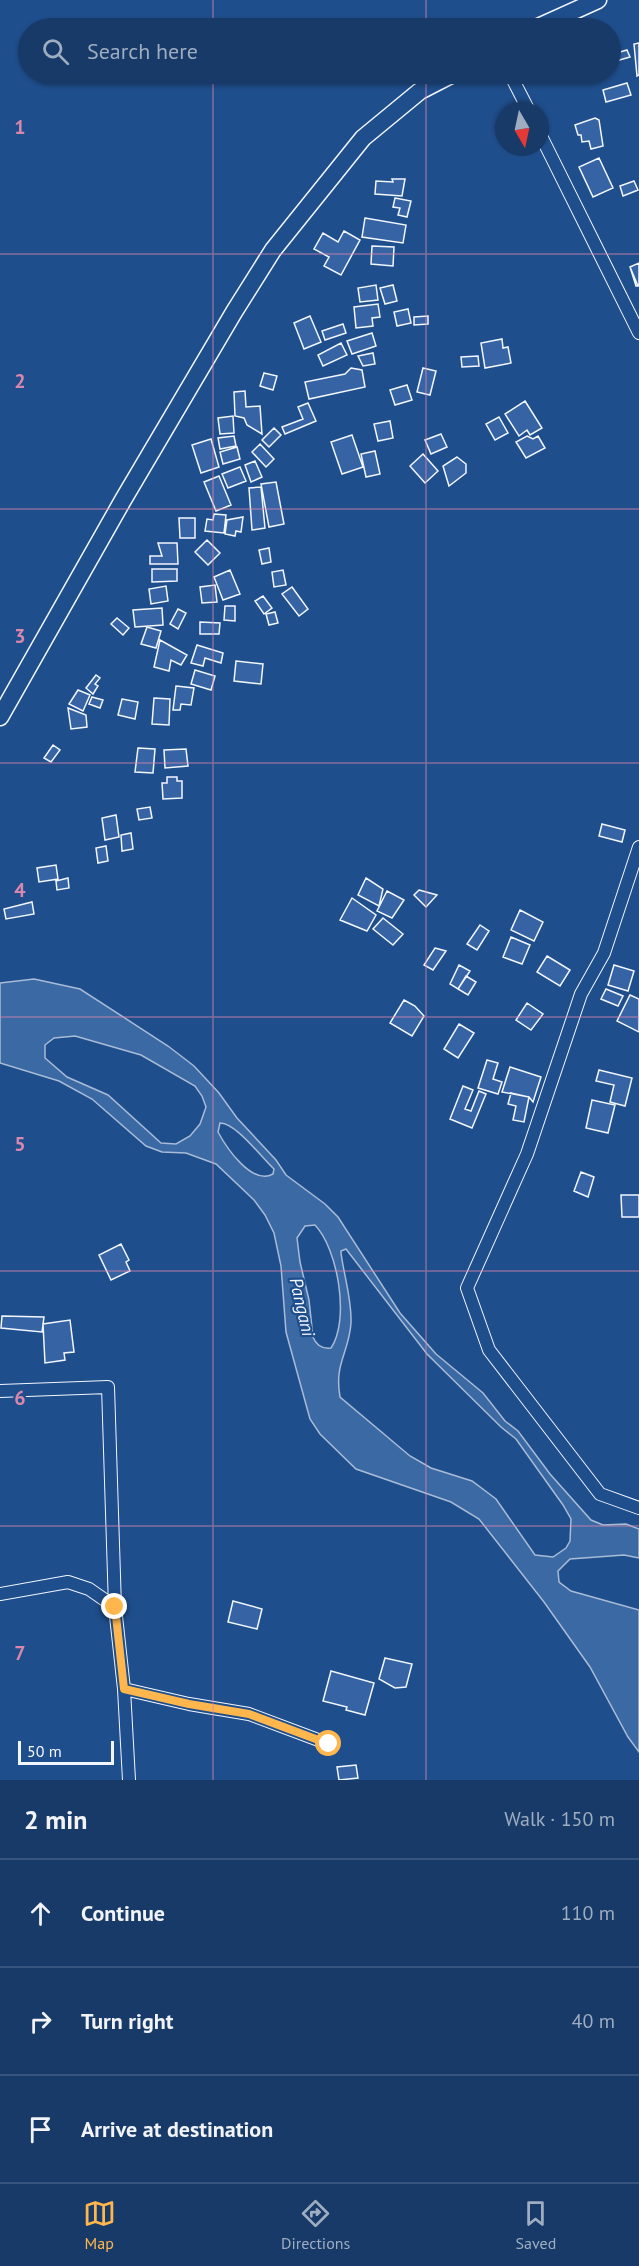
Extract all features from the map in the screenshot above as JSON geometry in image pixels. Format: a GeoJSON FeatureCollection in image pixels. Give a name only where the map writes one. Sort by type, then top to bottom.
{"type":"FeatureCollection","features":[{"type":"Feature","properties":{"kind":"main road"},"geometry":{"type":"LineString","coordinates":[[558,18],[598,0]]}},
{"type":"Feature","properties":{"kind":"main road"},"geometry":{"type":"LineString","coordinates":[[0,717],[123,500],[273,250],[363,138],[420,91],[434,84]]}},
{"type":"Feature","properties":{"kind":"street"},"geometry":{"type":"LineString","coordinates":[[515,84],[524,102]]}},
{"type":"Feature","properties":{"kind":"street"},"geometry":{"type":"LineString","coordinates":[[549,152],[639,333]]}},
{"type":"Feature","properties":{"kind":"street"},"geometry":{"type":"LineString","coordinates":[[639,847],[604,953],[581,994],[527,1154],[467,1288],[489,1350],[600,1494],[639,1508]]}},
{"type":"Feature","properties":{"kind":"street"},"geometry":{"type":"LineString","coordinates":[[0,1391],[108,1387],[115,1607],[124,1689],[129,1780]]}},
{"type":"Feature","properties":{"kind":"street"},"geometry":{"type":"LineString","coordinates":[[0,1594],[68,1582],[89,1589],[115,1607]]}},
{"type":"Feature","properties":{"kind":"street"},"geometry":{"type":"LineString","coordinates":[[124,1689],[189,1704],[249,1714],[329,1744]]}},
{"type":"Feature","properties":{"kind":"water","name":"Pangani"},"geometry":{"type":"Polygon","coordinates":[[[34,979],[80,989],[168,1046],[194,1066],[276,1160],[286,1175],[325,1204],[338,1217],[400,1313],[436,1354],[483,1393],[505,1421],[518,1431],[550,1474],[591,1520],[603,1525],[626,1524],[639,1529],[639,1558],[624,1555],[570,1559],[558,1571],[559,1582],[571,1591],[639,1610],[639,1752],[628,1737],[590,1667],[544,1602],[479,1519],[451,1502],[356,1469],[320,1434],[310,1419],[286,1332],[281,1266],[274,1233],[254,1200],[216,1164],[186,1153],[162,1152],[146,1146],[92,1099],[59,1081],[0,1063],[0,983],[34,979]],[[75,1036],[54,1038],[45,1045],[45,1058],[67,1077],[108,1095],[161,1143],[176,1144],[190,1136],[200,1124],[206,1107],[195,1086],[141,1055],[75,1036]],[[220,1123],[218,1132],[233,1155],[248,1170],[257,1175],[273,1174],[274,1169],[233,1128],[220,1123]],[[315,1225],[305,1226],[297,1238],[309,1300],[313,1337],[320,1346],[331,1348],[337,1336],[340,1320],[339,1285],[330,1250],[323,1236],[315,1225]],[[346,1249],[341,1251],[351,1323],[340,1367],[340,1397],[410,1456],[431,1468],[472,1481],[496,1499],[535,1555],[553,1557],[566,1548],[570,1541],[571,1519],[516,1439],[427,1354],[346,1249]]]}},
{"type":"Feature","properties":{"kind":"building"},"geometry":{"type":"Polygon","coordinates":[[[639,43],[639,75],[637,76],[634,44],[639,43]]]}},
{"type":"Feature","properties":{"kind":"building"},"geometry":{"type":"Polygon","coordinates":[[[627,50],[630,57],[621,60],[621,52],[627,50]]]}},
{"type":"Feature","properties":{"kind":"building"},"geometry":{"type":"Polygon","coordinates":[[[627,83],[631,95],[606,102],[603,90],[627,83]]]}},
{"type":"Feature","properties":{"kind":"building"},"geometry":{"type":"Polygon","coordinates":[[[595,118],[599,120],[603,146],[591,149],[589,141],[582,142],[575,125],[595,118]]]}},
{"type":"Feature","properties":{"kind":"building"},"geometry":{"type":"Polygon","coordinates":[[[599,158],[613,188],[593,197],[579,167],[599,158]]]}},
{"type":"Feature","properties":{"kind":"building"},"geometry":{"type":"Polygon","coordinates":[[[392,179],[405,179],[402,196],[375,194],[376,181],[393,182],[392,179]]]}},
{"type":"Feature","properties":{"kind":"building"},"geometry":{"type":"Polygon","coordinates":[[[634,181],[638,190],[623,196],[620,186],[634,181]]]}},
{"type":"Feature","properties":{"kind":"building"},"geometry":{"type":"Polygon","coordinates":[[[395,198],[411,201],[407,217],[398,215],[400,208],[393,207],[395,198]]]}},
{"type":"Feature","properties":{"kind":"building"},"geometry":{"type":"Polygon","coordinates":[[[365,218],[406,225],[403,243],[362,237],[365,218]]]}},
{"type":"Feature","properties":{"kind":"building"},"geometry":{"type":"Polygon","coordinates":[[[344,231],[360,240],[341,275],[324,266],[329,257],[314,249],[323,233],[338,242],[344,231]]]}},
{"type":"Feature","properties":{"kind":"building"},"geometry":{"type":"Polygon","coordinates":[[[372,246],[394,247],[393,266],[371,264],[372,246]]]}},
{"type":"Feature","properties":{"kind":"building"},"geometry":{"type":"Polygon","coordinates":[[[639,263],[639,286],[638,286],[630,267],[639,263]]]}},
{"type":"Feature","properties":{"kind":"building"},"geometry":{"type":"Polygon","coordinates":[[[639,263],[639,285],[636,286],[630,267],[639,263]]]}},
{"type":"Feature","properties":{"kind":"building"},"geometry":{"type":"Polygon","coordinates":[[[376,285],[378,300],[360,302],[358,288],[376,285]]]}},
{"type":"Feature","properties":{"kind":"building"},"geometry":{"type":"Polygon","coordinates":[[[393,285],[397,301],[385,304],[380,288],[393,285]]]}},
{"type":"Feature","properties":{"kind":"building"},"geometry":{"type":"Polygon","coordinates":[[[378,304],[380,317],[372,318],[373,326],[356,328],[354,307],[378,304]]]}},
{"type":"Feature","properties":{"kind":"building"},"geometry":{"type":"Polygon","coordinates":[[[408,309],[411,323],[397,326],[394,312],[408,309]]]}},
{"type":"Feature","properties":{"kind":"building"},"geometry":{"type":"Polygon","coordinates":[[[310,316],[321,342],[304,349],[294,323],[310,316]]]}},
{"type":"Feature","properties":{"kind":"building"},"geometry":{"type":"Polygon","coordinates":[[[428,316],[428,324],[414,325],[414,317],[428,316]]]}},
{"type":"Feature","properties":{"kind":"building"},"geometry":{"type":"Polygon","coordinates":[[[343,324],[346,333],[325,340],[322,331],[343,324]]]}},
{"type":"Feature","properties":{"kind":"building"},"geometry":{"type":"Polygon","coordinates":[[[372,333],[376,346],[352,354],[347,341],[372,333]]]}},
{"type":"Feature","properties":{"kind":"building"},"geometry":{"type":"Polygon","coordinates":[[[502,339],[503,348],[508,347],[511,363],[485,368],[481,343],[502,339]]]}},
{"type":"Feature","properties":{"kind":"building"},"geometry":{"type":"Polygon","coordinates":[[[341,343],[347,355],[323,366],[318,355],[341,343]]]}},
{"type":"Feature","properties":{"kind":"building"},"geometry":{"type":"Polygon","coordinates":[[[373,353],[375,364],[363,366],[358,356],[373,353]]]}},
{"type":"Feature","properties":{"kind":"building"},"geometry":{"type":"Polygon","coordinates":[[[478,356],[479,366],[462,367],[461,357],[478,356]]]}},
{"type":"Feature","properties":{"kind":"building"},"geometry":{"type":"Polygon","coordinates":[[[351,368],[362,370],[365,387],[309,399],[305,382],[345,374],[351,368]]]}},
{"type":"Feature","properties":{"kind":"building"},"geometry":{"type":"Polygon","coordinates":[[[423,368],[436,371],[430,395],[417,392],[423,368]]]}},
{"type":"Feature","properties":{"kind":"building"},"geometry":{"type":"Polygon","coordinates":[[[264,373],[277,376],[273,390],[260,386],[264,373]]]}},
{"type":"Feature","properties":{"kind":"building"},"geometry":{"type":"Polygon","coordinates":[[[407,385],[412,400],[395,405],[390,390],[407,385]]]}},
{"type":"Feature","properties":{"kind":"building"},"geometry":{"type":"Polygon","coordinates":[[[245,391],[246,407],[260,406],[262,434],[247,425],[244,418],[235,416],[234,392],[245,391]]]}},
{"type":"Feature","properties":{"kind":"building"},"geometry":{"type":"Polygon","coordinates":[[[525,401],[542,428],[530,435],[527,430],[519,436],[505,414],[525,401]]]}},
{"type":"Feature","properties":{"kind":"building"},"geometry":{"type":"Polygon","coordinates":[[[308,403],[316,421],[285,434],[282,427],[303,419],[298,407],[308,403]]]}},
{"type":"Feature","properties":{"kind":"building"},"geometry":{"type":"Polygon","coordinates":[[[233,416],[234,433],[220,434],[218,418],[233,416]]]}},
{"type":"Feature","properties":{"kind":"building"},"geometry":{"type":"Polygon","coordinates":[[[499,417],[508,433],[495,440],[486,424],[499,417]]]}},
{"type":"Feature","properties":{"kind":"building"},"geometry":{"type":"Polygon","coordinates":[[[390,421],[393,438],[378,441],[374,424],[390,421]]]}},
{"type":"Feature","properties":{"kind":"building"},"geometry":{"type":"Polygon","coordinates":[[[274,428],[281,435],[269,447],[262,440],[274,428]]]}},
{"type":"Feature","properties":{"kind":"building"},"geometry":{"type":"Polygon","coordinates":[[[441,434],[447,447],[431,454],[425,440],[441,434]]]}},
{"type":"Feature","properties":{"kind":"building"},"geometry":{"type":"Polygon","coordinates":[[[352,435],[363,467],[342,474],[331,442],[352,435]]]}},
{"type":"Feature","properties":{"kind":"building"},"geometry":{"type":"Polygon","coordinates":[[[234,436],[236,446],[220,449],[218,438],[234,436]]]}},
{"type":"Feature","properties":{"kind":"building"},"geometry":{"type":"Polygon","coordinates":[[[527,436],[533,439],[538,436],[545,448],[526,458],[516,442],[527,436]]]}},
{"type":"Feature","properties":{"kind":"building"},"geometry":{"type":"Polygon","coordinates":[[[211,439],[219,467],[201,473],[192,445],[211,439]]]}},
{"type":"Feature","properties":{"kind":"building"},"geometry":{"type":"Polygon","coordinates":[[[260,444],[274,459],[266,467],[252,452],[260,444]]]}},
{"type":"Feature","properties":{"kind":"building"},"geometry":{"type":"Polygon","coordinates":[[[237,447],[240,459],[223,464],[220,452],[237,447]]]}},
{"type":"Feature","properties":{"kind":"building"},"geometry":{"type":"Polygon","coordinates":[[[375,451],[380,474],[366,477],[361,454],[375,451]]]}},
{"type":"Feature","properties":{"kind":"building"},"geometry":{"type":"Polygon","coordinates":[[[423,454],[438,471],[425,483],[410,466],[423,454]]]}},
{"type":"Feature","properties":{"kind":"building"},"geometry":{"type":"Polygon","coordinates":[[[457,457],[466,464],[466,473],[449,486],[443,466],[457,457]]]}},
{"type":"Feature","properties":{"kind":"building"},"geometry":{"type":"Polygon","coordinates":[[[255,461],[262,477],[251,482],[245,465],[255,461]]]}},
{"type":"Feature","properties":{"kind":"building"},"geometry":{"type":"Polygon","coordinates":[[[240,467],[246,481],[228,488],[222,474],[240,467]]]}},
{"type":"Feature","properties":{"kind":"building"},"geometry":{"type":"Polygon","coordinates":[[[219,476],[231,505],[216,511],[204,482],[219,476]]]}},
{"type":"Feature","properties":{"kind":"building"},"geometry":{"type":"Polygon","coordinates":[[[276,482],[284,524],[269,527],[261,484],[276,482]]]}},
{"type":"Feature","properties":{"kind":"building"},"geometry":{"type":"Polygon","coordinates":[[[261,487],[265,528],[252,530],[249,488],[261,487]]]}},
{"type":"Feature","properties":{"kind":"building"},"geometry":{"type":"Polygon","coordinates":[[[214,514],[226,515],[224,533],[205,531],[207,519],[213,520],[214,514]]]}},
{"type":"Feature","properties":{"kind":"building"},"geometry":{"type":"Polygon","coordinates":[[[243,517],[241,532],[236,531],[235,536],[225,534],[227,520],[243,517]]]}},
{"type":"Feature","properties":{"kind":"building"},"geometry":{"type":"Polygon","coordinates":[[[179,518],[195,518],[195,538],[180,538],[179,518]]]}},
{"type":"Feature","properties":{"kind":"building"},"geometry":{"type":"Polygon","coordinates":[[[207,540],[220,553],[208,565],[195,552],[207,540]]]}},
{"type":"Feature","properties":{"kind":"building"},"geometry":{"type":"Polygon","coordinates":[[[158,543],[177,543],[178,564],[150,564],[150,556],[162,556],[158,543]]]}},
{"type":"Feature","properties":{"kind":"building"},"geometry":{"type":"Polygon","coordinates":[[[269,548],[271,562],[262,564],[259,550],[269,548]]]}},
{"type":"Feature","properties":{"kind":"building"},"geometry":{"type":"Polygon","coordinates":[[[152,569],[177,569],[177,581],[152,582],[152,569]]]}},
{"type":"Feature","properties":{"kind":"building"},"geometry":{"type":"Polygon","coordinates":[[[230,570],[240,594],[223,600],[214,577],[230,570]]]}},
{"type":"Feature","properties":{"kind":"building"},"geometry":{"type":"Polygon","coordinates":[[[283,570],[286,585],[274,587],[272,572],[283,570]]]}},
{"type":"Feature","properties":{"kind":"building"},"geometry":{"type":"Polygon","coordinates":[[[215,585],[217,602],[202,603],[200,587],[215,585]]]}},
{"type":"Feature","properties":{"kind":"building"},"geometry":{"type":"Polygon","coordinates":[[[166,586],[168,601],[151,604],[149,589],[166,586]]]}},
{"type":"Feature","properties":{"kind":"building"},"geometry":{"type":"Polygon","coordinates":[[[292,587],[308,609],[299,616],[282,594],[292,587]]]}},
{"type":"Feature","properties":{"kind":"building"},"geometry":{"type":"Polygon","coordinates":[[[263,596],[272,608],[264,614],[255,601],[263,596]]]}},
{"type":"Feature","properties":{"kind":"building"},"geometry":{"type":"Polygon","coordinates":[[[225,606],[235,606],[235,621],[224,620],[225,606]]]}},
{"type":"Feature","properties":{"kind":"building"},"geometry":{"type":"Polygon","coordinates":[[[162,608],[163,625],[135,627],[133,610],[162,608]]]}},
{"type":"Feature","properties":{"kind":"building"},"geometry":{"type":"Polygon","coordinates":[[[178,609],[186,613],[178,629],[170,624],[178,609]]]}},
{"type":"Feature","properties":{"kind":"building"},"geometry":{"type":"Polygon","coordinates":[[[275,612],[278,623],[269,625],[266,614],[275,612]]]}},
{"type":"Feature","properties":{"kind":"building"},"geometry":{"type":"Polygon","coordinates":[[[117,618],[129,628],[123,635],[111,624],[117,618]]]}},
{"type":"Feature","properties":{"kind":"building"},"geometry":{"type":"Polygon","coordinates":[[[200,622],[220,623],[219,634],[200,634],[200,622]]]}},
{"type":"Feature","properties":{"kind":"building"},"geometry":{"type":"Polygon","coordinates":[[[147,627],[161,631],[156,648],[141,644],[147,627]]]}},
{"type":"Feature","properties":{"kind":"building"},"geometry":{"type":"Polygon","coordinates":[[[160,640],[187,655],[181,665],[171,660],[169,671],[154,667],[160,640]]]}},
{"type":"Feature","properties":{"kind":"building"},"geometry":{"type":"Polygon","coordinates":[[[197,645],[223,653],[221,663],[205,658],[203,666],[191,663],[197,645]]]}},
{"type":"Feature","properties":{"kind":"building"},"geometry":{"type":"Polygon","coordinates":[[[236,661],[263,664],[261,684],[234,681],[236,661]]]}},
{"type":"Feature","properties":{"kind":"building"},"geometry":{"type":"Polygon","coordinates":[[[195,670],[215,676],[211,690],[191,684],[195,670]]]}},
{"type":"Feature","properties":{"kind":"building"},"geometry":{"type":"Polygon","coordinates":[[[96,675],[100,678],[95,684],[98,686],[93,694],[86,688],[96,675]]]}},
{"type":"Feature","properties":{"kind":"building"},"geometry":{"type":"Polygon","coordinates":[[[176,686],[194,688],[191,705],[181,704],[180,710],[173,710],[176,686]]]}},
{"type":"Feature","properties":{"kind":"building"},"geometry":{"type":"Polygon","coordinates":[[[78,690],[90,695],[83,711],[69,704],[78,690]]]}},
{"type":"Feature","properties":{"kind":"building"},"geometry":{"type":"Polygon","coordinates":[[[92,697],[103,700],[100,708],[89,704],[92,697]]]}},
{"type":"Feature","properties":{"kind":"building"},"geometry":{"type":"Polygon","coordinates":[[[154,698],[170,699],[169,725],[152,724],[154,698]]]}},
{"type":"Feature","properties":{"kind":"building"},"geometry":{"type":"Polygon","coordinates":[[[122,699],[138,702],[135,719],[118,715],[122,699]]]}},
{"type":"Feature","properties":{"kind":"building"},"geometry":{"type":"Polygon","coordinates":[[[68,708],[86,715],[87,727],[71,729],[68,708]]]}},
{"type":"Feature","properties":{"kind":"building"},"geometry":{"type":"Polygon","coordinates":[[[53,745],[60,750],[51,762],[44,758],[53,745]]]}},
{"type":"Feature","properties":{"kind":"building"},"geometry":{"type":"Polygon","coordinates":[[[138,748],[155,749],[153,773],[135,772],[138,748]]]}},
{"type":"Feature","properties":{"kind":"building"},"geometry":{"type":"Polygon","coordinates":[[[186,749],[188,766],[165,768],[164,750],[186,749]]]}},
{"type":"Feature","properties":{"kind":"building"},"geometry":{"type":"Polygon","coordinates":[[[167,777],[177,777],[177,781],[182,781],[182,798],[163,799],[162,783],[167,783],[167,777]]]}},
{"type":"Feature","properties":{"kind":"building"},"geometry":{"type":"Polygon","coordinates":[[[150,807],[152,818],[139,820],[137,809],[150,807]]]}},
{"type":"Feature","properties":{"kind":"building"},"geometry":{"type":"Polygon","coordinates":[[[116,815],[119,837],[105,840],[102,818],[116,815]]]}},
{"type":"Feature","properties":{"kind":"building"},"geometry":{"type":"Polygon","coordinates":[[[602,824],[625,830],[622,842],[599,836],[602,824]]]}},
{"type":"Feature","properties":{"kind":"building"},"geometry":{"type":"Polygon","coordinates":[[[131,833],[133,849],[122,851],[121,835],[131,833]]]}},
{"type":"Feature","properties":{"kind":"building"},"geometry":{"type":"Polygon","coordinates":[[[106,846],[108,861],[98,863],[96,848],[106,846]]]}},
{"type":"Feature","properties":{"kind":"building"},"geometry":{"type":"Polygon","coordinates":[[[56,865],[58,879],[39,882],[37,868],[56,865]]]}},
{"type":"Feature","properties":{"kind":"building"},"geometry":{"type":"Polygon","coordinates":[[[68,878],[69,888],[57,890],[56,881],[68,878]]]}},
{"type":"Feature","properties":{"kind":"building"},"geometry":{"type":"Polygon","coordinates":[[[366,878],[383,889],[379,906],[358,895],[366,878]]]}},
{"type":"Feature","properties":{"kind":"building"},"geometry":{"type":"Polygon","coordinates":[[[419,890],[437,895],[426,907],[414,895],[419,890]]]}},
{"type":"Feature","properties":{"kind":"building"},"geometry":{"type":"Polygon","coordinates":[[[387,891],[404,900],[392,918],[377,911],[387,891]]]}},
{"type":"Feature","properties":{"kind":"building"},"geometry":{"type":"Polygon","coordinates":[[[352,898],[376,915],[367,931],[340,920],[352,898]]]}},
{"type":"Feature","properties":{"kind":"building"},"geometry":{"type":"Polygon","coordinates":[[[32,902],[34,914],[6,919],[4,909],[32,902]]]}},
{"type":"Feature","properties":{"kind":"building"},"geometry":{"type":"Polygon","coordinates":[[[520,910],[543,922],[534,941],[511,930],[520,910]]]}},
{"type":"Feature","properties":{"kind":"building"},"geometry":{"type":"Polygon","coordinates":[[[383,918],[403,934],[393,945],[373,929],[383,918]]]}},
{"type":"Feature","properties":{"kind":"building"},"geometry":{"type":"Polygon","coordinates":[[[480,925],[489,931],[477,950],[467,944],[480,925]]]}},
{"type":"Feature","properties":{"kind":"building"},"geometry":{"type":"Polygon","coordinates":[[[511,937],[530,945],[522,964],[503,957],[511,937]]]}},
{"type":"Feature","properties":{"kind":"building"},"geometry":{"type":"Polygon","coordinates":[[[435,948],[446,951],[433,970],[424,965],[435,948]]]}},
{"type":"Feature","properties":{"kind":"building"},"geometry":{"type":"Polygon","coordinates":[[[547,956],[570,970],[560,986],[537,972],[547,956]]]}},
{"type":"Feature","properties":{"kind":"building"},"geometry":{"type":"Polygon","coordinates":[[[459,965],[470,971],[458,989],[450,984],[459,965]]]}},
{"type":"Feature","properties":{"kind":"building"},"geometry":{"type":"Polygon","coordinates":[[[614,965],[634,971],[628,991],[608,985],[614,965]]]}},
{"type":"Feature","properties":{"kind":"building"},"geometry":{"type":"Polygon","coordinates":[[[466,976],[476,982],[468,995],[458,989],[466,976]]]}},
{"type":"Feature","properties":{"kind":"building"},"geometry":{"type":"Polygon","coordinates":[[[606,989],[623,996],[618,1006],[601,999],[606,989]]]}},
{"type":"Feature","properties":{"kind":"building"},"geometry":{"type":"Polygon","coordinates":[[[630,995],[639,999],[639,1032],[617,1021],[630,995]]]}},
{"type":"Feature","properties":{"kind":"building"},"geometry":{"type":"Polygon","coordinates":[[[404,1000],[415,1006],[424,1016],[412,1036],[390,1023],[404,1000]]]}},
{"type":"Feature","properties":{"kind":"building"},"geometry":{"type":"Polygon","coordinates":[[[527,1003],[543,1014],[531,1030],[516,1020],[527,1003]]]}},
{"type":"Feature","properties":{"kind":"building"},"geometry":{"type":"Polygon","coordinates":[[[459,1024],[474,1033],[458,1058],[444,1049],[459,1024]]]}},
{"type":"Feature","properties":{"kind":"building"},"geometry":{"type":"Polygon","coordinates":[[[487,1060],[498,1063],[493,1079],[502,1082],[498,1094],[478,1088],[487,1060]]]}},
{"type":"Feature","properties":{"kind":"building"},"geometry":{"type":"Polygon","coordinates":[[[510,1067],[541,1077],[533,1102],[529,1097],[502,1092],[510,1067]]]}},
{"type":"Feature","properties":{"kind":"building"},"geometry":{"type":"Polygon","coordinates":[[[599,1070],[632,1078],[625,1106],[610,1102],[614,1085],[596,1081],[599,1070]]]}},
{"type":"Feature","properties":{"kind":"building"},"geometry":{"type":"Polygon","coordinates":[[[463,1086],[473,1090],[465,1109],[471,1111],[479,1091],[486,1094],[472,1128],[450,1119],[463,1086]]]}},
{"type":"Feature","properties":{"kind":"building"},"geometry":{"type":"Polygon","coordinates":[[[511,1093],[529,1097],[524,1122],[513,1120],[516,1106],[508,1104],[511,1093]]]}},
{"type":"Feature","properties":{"kind":"building"},"geometry":{"type":"Polygon","coordinates":[[[592,1100],[615,1105],[608,1133],[586,1128],[592,1100]]]}},
{"type":"Feature","properties":{"kind":"building"},"geometry":{"type":"Polygon","coordinates":[[[581,1172],[594,1177],[588,1197],[574,1191],[581,1172]]]}},
{"type":"Feature","properties":{"kind":"building"},"geometry":{"type":"Polygon","coordinates":[[[621,1195],[639,1195],[639,1217],[622,1217],[621,1195]]]}},
{"type":"Feature","properties":{"kind":"building"},"geometry":{"type":"Polygon","coordinates":[[[121,1244],[129,1260],[126,1262],[130,1271],[111,1280],[99,1255],[121,1244]]]}},
{"type":"Feature","properties":{"kind":"building"},"geometry":{"type":"Polygon","coordinates":[[[2,1316],[44,1317],[42,1332],[1,1328],[2,1316]]]}},
{"type":"Feature","properties":{"kind":"building"},"geometry":{"type":"Polygon","coordinates":[[[70,1320],[74,1352],[64,1353],[65,1360],[45,1363],[43,1324],[70,1320]]]}},
{"type":"Feature","properties":{"kind":"building"},"geometry":{"type":"Polygon","coordinates":[[[233,1601],[262,1609],[257,1629],[228,1622],[233,1601]]]}},
{"type":"Feature","properties":{"kind":"building"},"geometry":{"type":"Polygon","coordinates":[[[385,1658],[412,1664],[406,1687],[395,1688],[379,1679],[385,1658]]]}},
{"type":"Feature","properties":{"kind":"building"},"geometry":{"type":"Polygon","coordinates":[[[331,1671],[374,1683],[365,1715],[346,1710],[347,1707],[323,1701],[331,1671]]]}},
{"type":"Feature","properties":{"kind":"building"},"geometry":{"type":"Polygon","coordinates":[[[356,1765],[358,1778],[339,1780],[337,1767],[356,1765]]]}},
{"type":"Feature","properties":{"kind":"route"},"geometry":{"type":"LineString","coordinates":[[115,1607],[124,1689],[189,1704],[249,1714],[329,1744]]}}]}
